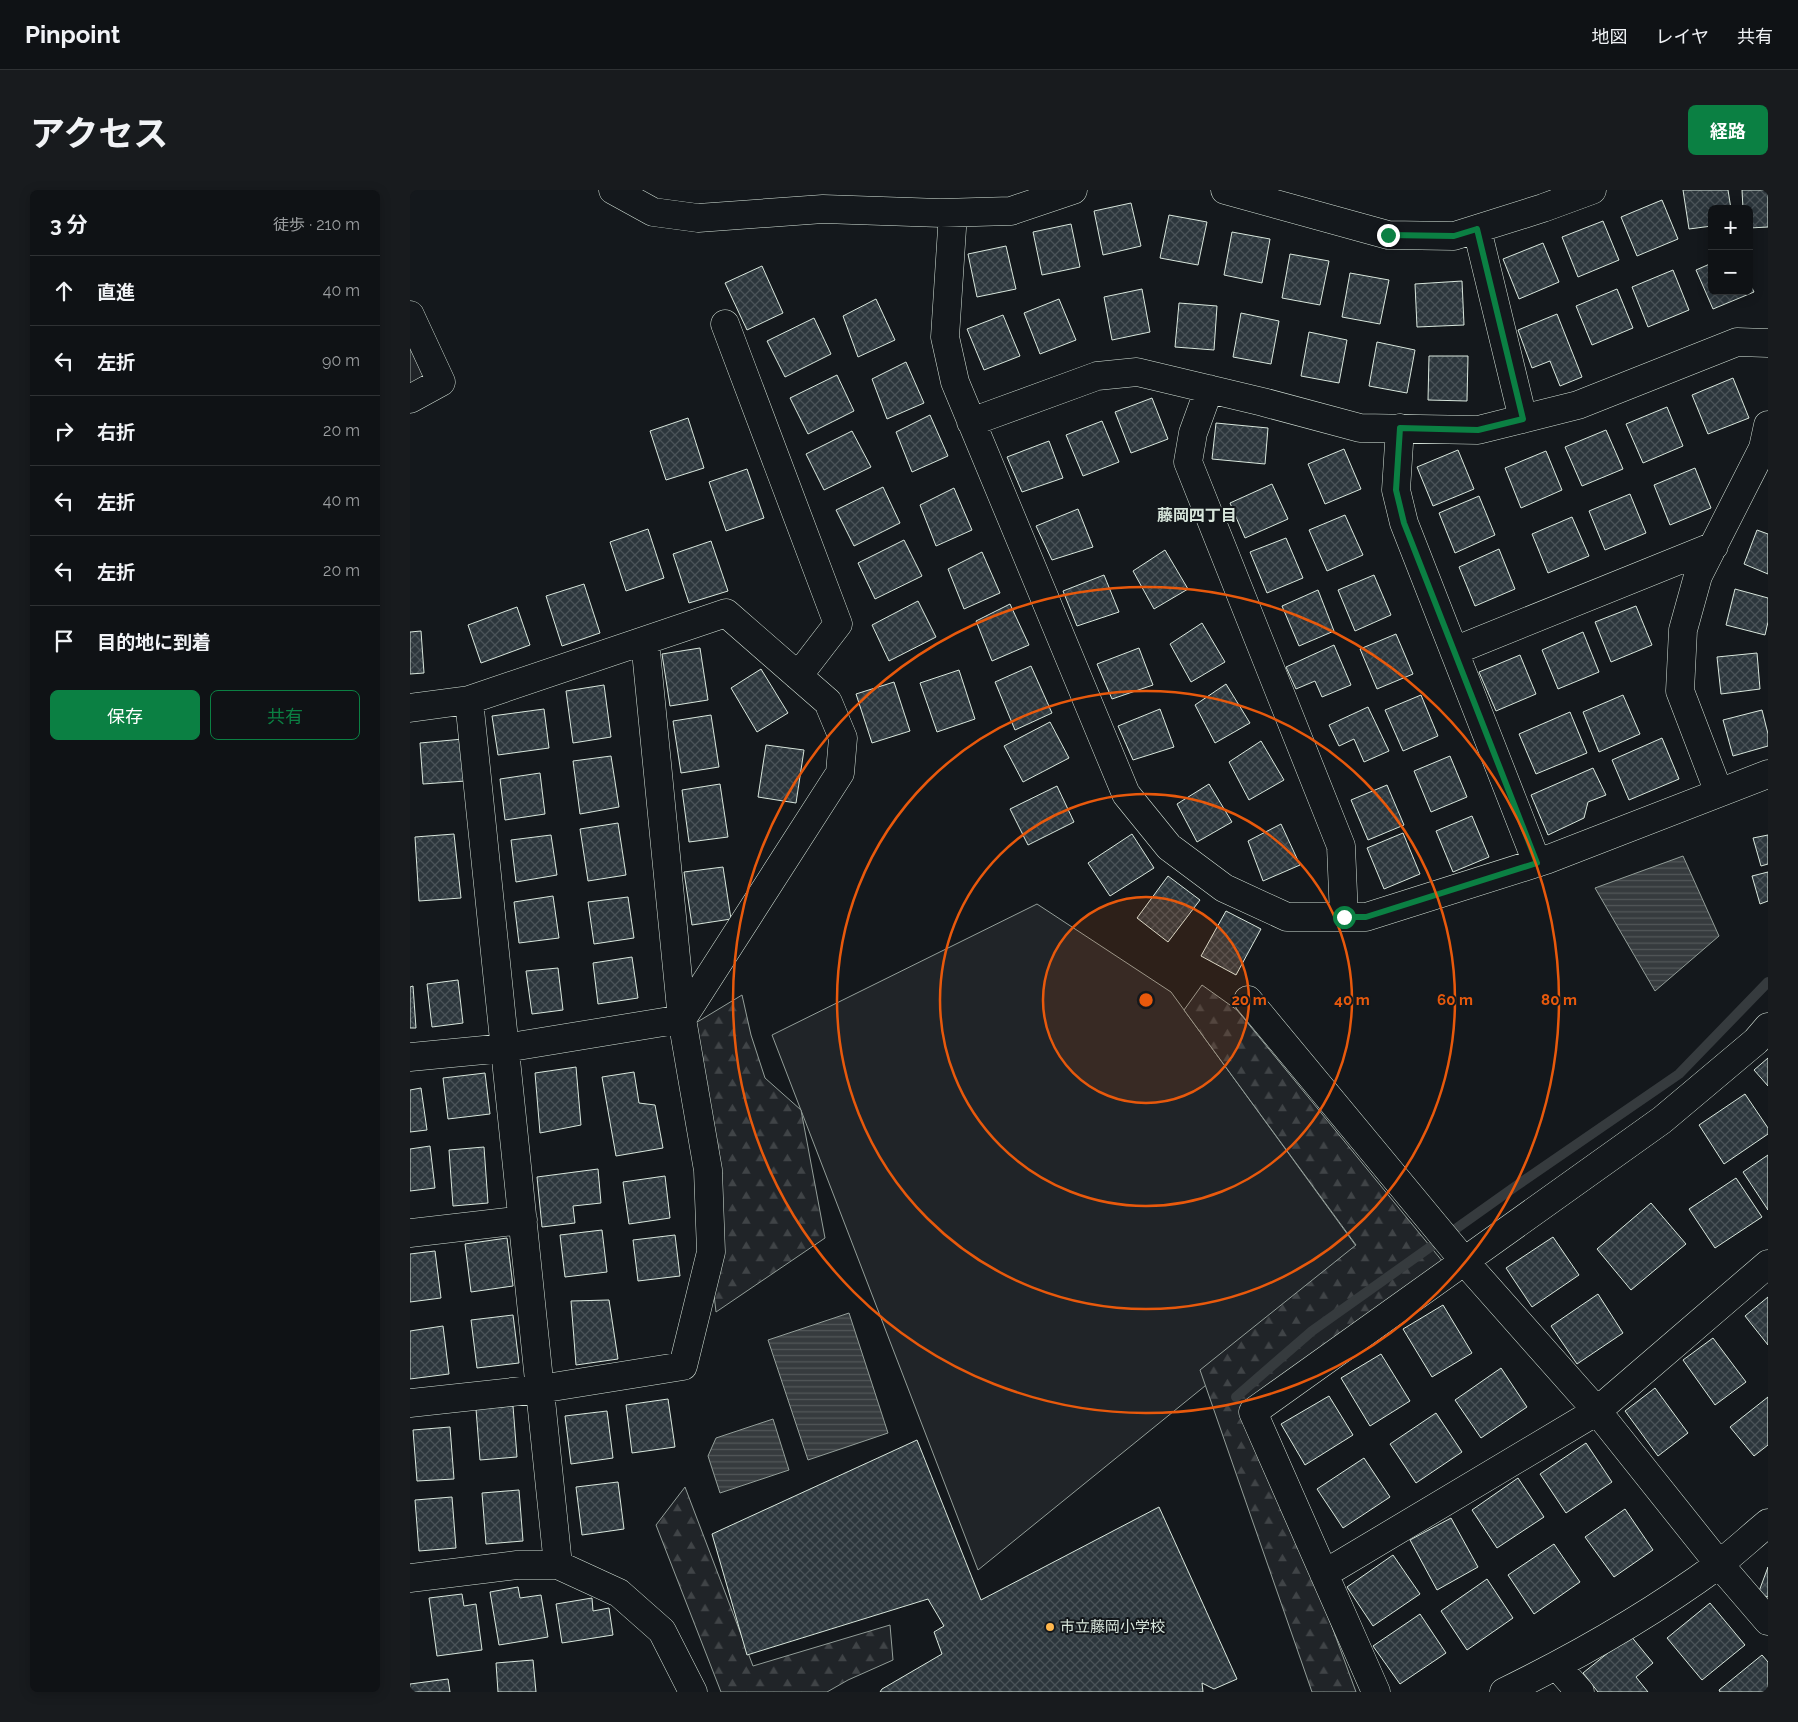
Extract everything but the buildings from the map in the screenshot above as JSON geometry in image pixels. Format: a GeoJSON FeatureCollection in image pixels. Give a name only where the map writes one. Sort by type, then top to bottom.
{"type":"FeatureCollection","features":[{"type":"Feature","properties":{"kind":"street"},"geometry":{"type":"LineString","coordinates":[[613,190],[653,212],[698,218],[823,210],[953,213],[1010,211],[1073,190]]}},
{"type":"Feature","properties":{"kind":"street"},"geometry":{"type":"LineString","coordinates":[[1226,190],[1388,235],[1454,236],[1543,208],[1592,190]]}},
{"type":"Feature","properties":{"kind":"street"},"geometry":{"type":"LineString","coordinates":[[953,213],[946,337],[955,382],[971,422],[1126,794],[1169,847],[1224,888],[1288,916],[1366,917],[1537,863],[1768,774]]}},
{"type":"Feature","properties":{"kind":"street"},"geometry":{"type":"LineString","coordinates":[[1477,229],[1523,419]]}},
{"type":"Feature","properties":{"kind":"street"},"geometry":{"type":"LineString","coordinates":[[410,315],[440,382],[410,399]]}},
{"type":"Feature","properties":{"kind":"street"},"geometry":{"type":"LineString","coordinates":[[725,324],[838,624],[798,676]]}},
{"type":"Feature","properties":{"kind":"street"},"geometry":{"type":"LineString","coordinates":[[971,422],[1096,376],[1137,372],[1360,428],[1478,430],[1578,405],[1737,342],[1768,344]]}},
{"type":"Feature","properties":{"kind":"street"},"geometry":{"type":"LineString","coordinates":[[1210,389],[1193,433],[1188,462],[1341,846],[1344,917]]}},
{"type":"Feature","properties":{"kind":"street"},"geometry":{"type":"LineString","coordinates":[[1719,793],[1680,691],[1682,630],[1698,576],[1763,448],[1768,425]]}},
{"type":"Feature","properties":{"kind":"street"},"geometry":{"type":"LineString","coordinates":[[1400,428],[1396,490],[1404,523],[1537,863]]}},
{"type":"Feature","properties":{"kind":"street"},"geometry":{"type":"LineString","coordinates":[[1454,651],[1714,546]]}},
{"type":"Feature","properties":{"kind":"street"},"geometry":{"type":"LineString","coordinates":[[410,708],[469,700],[726,613],[828,702],[843,738],[840,773],[682,1019],[505,1048],[410,1057]]}},
{"type":"Feature","properties":{"kind":"street"},"geometry":{"type":"LineString","coordinates":[[410,1403],[540,1389],[683,1366],[711,1252],[708,1170],[682,1019],[645,641]]}},
{"type":"Feature","properties":{"kind":"street"},"geometry":{"type":"LineString","coordinates":[[469,700],[558,1565]]}},
{"type":"Feature","properties":{"kind":"street"},"geometry":{"type":"LineString","coordinates":[[1248,1000],[1464,1262],[1597,1411],[1719,1564],[1768,1621]]}},
{"type":"Feature","properties":{"kind":"street"},"geometry":{"type":"LineString","coordinates":[[1376,1692],[1253,1412],[1662,1120],[1756,1041],[1768,1027]]}},
{"type":"Feature","properties":{"kind":"street"},"geometry":{"type":"LineString","coordinates":[[410,1233],[523,1220]]}},
{"type":"Feature","properties":{"kind":"street"},"geometry":{"type":"LineString","coordinates":[[1324,1574],[1597,1411],[1768,1264]]}},
{"type":"Feature","properties":{"kind":"street"},"geometry":{"type":"LineString","coordinates":[[1504,1692],[1557,1666],[1667,1600],[1719,1564],[1768,1523]]}},
{"type":"Feature","properties":{"kind":"street"},"geometry":{"type":"LineString","coordinates":[[410,1578],[517,1565],[558,1565],[619,1593],[662,1632],[690,1691]]}},
{"type":"Feature","properties":{"kind":"street"},"geometry":{"type":"LineString","coordinates":[[1557,1666],[1580,1692]]}},
{"type":"Feature","properties":{"kind":"green space"},"geometry":{"type":"Polygon","coordinates":[[[410,328],[439,378],[410,392],[410,328]]]}},
{"type":"Feature","properties":{"kind":"green space"},"geometry":{"type":"Polygon","coordinates":[[[1037,904],[1171,992],[1364,1257],[978,1570],[772,1035],[1037,904]]]}},
{"type":"Feature","properties":{"kind":"green space"},"geometry":{"type":"Polygon","coordinates":[[[1202,985],[1237,1010],[1443,1262],[1253,1412],[1356,1692],[1312,1692],[1200,1370],[1356,1245],[1184,1010],[1202,985]]]}},
{"type":"Feature","properties":{"kind":"green space"},"geometry":{"type":"Polygon","coordinates":[[[742,995],[751,1035],[765,1078],[801,1110],[825,1238],[716,1312],[684,1030],[742,995]]]}},
{"type":"Feature","properties":{"kind":"green space"},"geometry":{"type":"Polygon","coordinates":[[[685,1487],[753,1666],[890,1625],[893,1660],[848,1680],[827,1692],[721,1692],[656,1525],[685,1487]]]}},
{"type":"Feature","properties":{"kind":"shaded area"},"geometry":{"type":"Polygon","coordinates":[[[1683,856],[1719,936],[1655,991],[1595,888],[1683,856]]]}},
{"type":"Feature","properties":{"kind":"shaded area"},"geometry":{"type":"Polygon","coordinates":[[[849,1313],[888,1433],[808,1460],[768,1340],[849,1313]]]}},
{"type":"Feature","properties":{"kind":"shaded area"},"geometry":{"type":"Polygon","coordinates":[[[773,1419],[789,1470],[720,1493],[708,1456],[716,1438],[773,1419]]]}},
{"type":"Feature","properties":{"kind":"waterway"},"geometry":{"type":"LineString","coordinates":[[1236,1397],[1312,1331],[1516,1186],[1679,1074],[1768,982]]}},
{"type":"Feature","properties":{"kind":"place","name":"市立藤岡小学校"},"geometry":{"type":"Point","coordinates":[1050,1627]}},
{"type":"Feature","properties":{"kind":"district","name":"藤岡四丁目"},"geometry":{"type":"Point","coordinates":[1197,515]}},
{"type":"Feature","properties":{"kind":"route"},"geometry":{"type":"LineString","coordinates":[[1344,917],[1366,917],[1537,863],[1404,523],[1396,490],[1400,428],[1478,430],[1523,419],[1477,229],[1454,236],[1388,235]]}}]}
